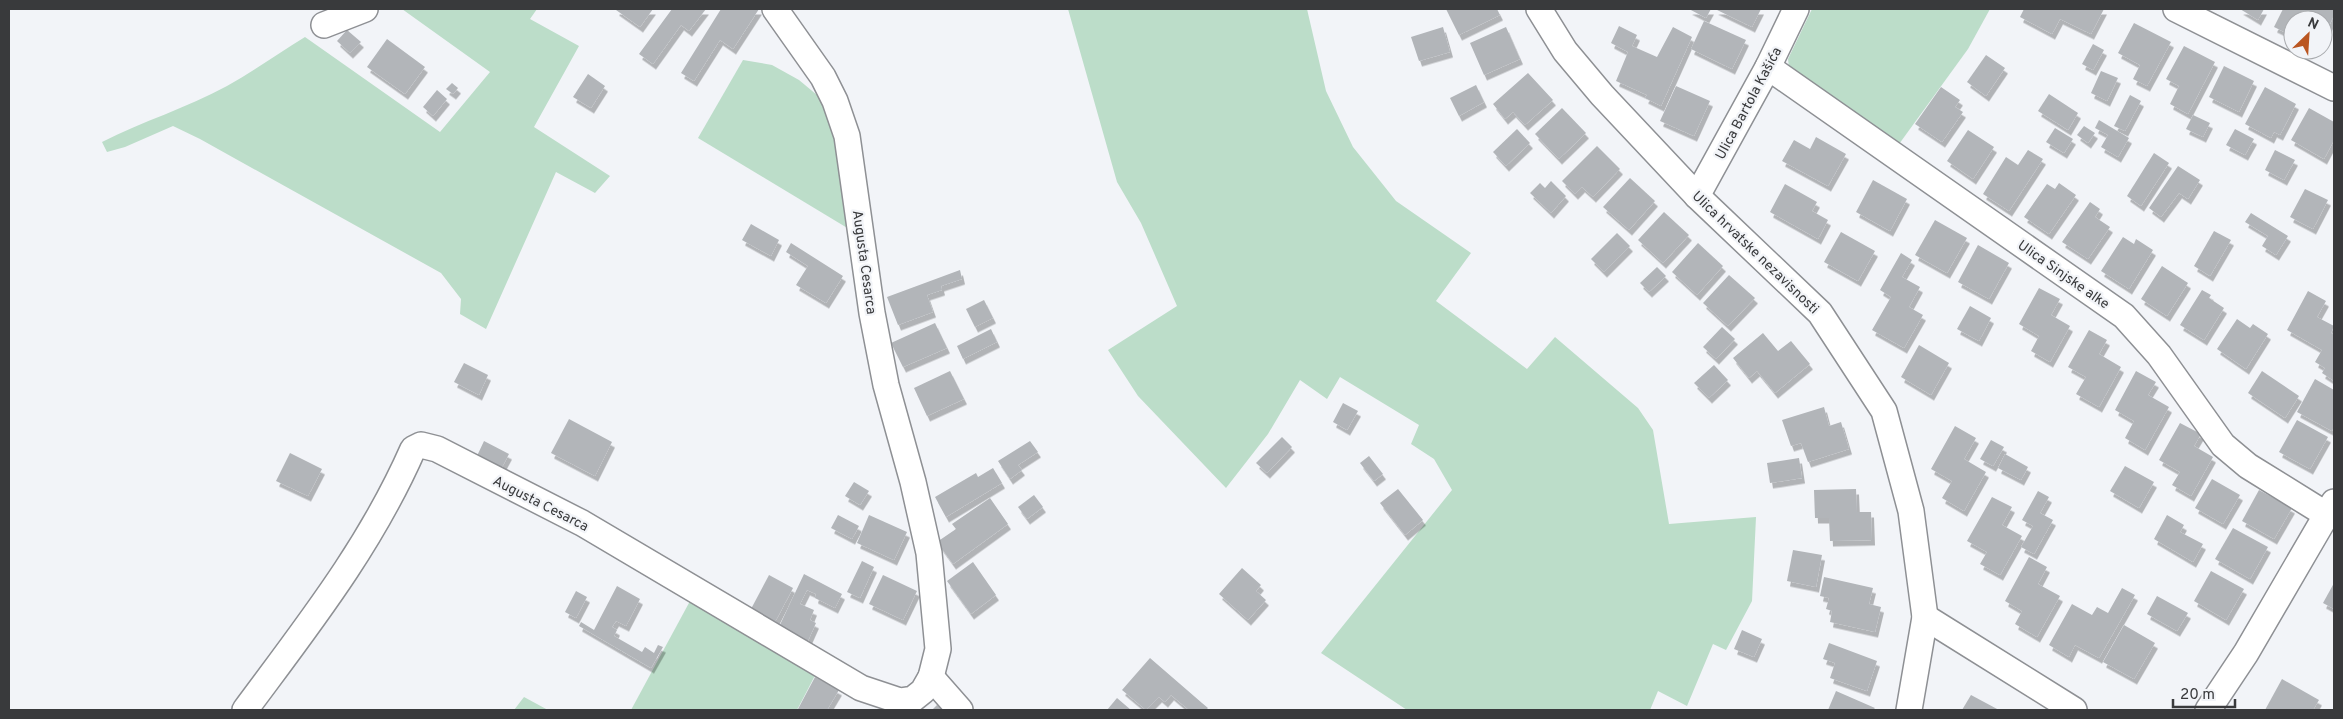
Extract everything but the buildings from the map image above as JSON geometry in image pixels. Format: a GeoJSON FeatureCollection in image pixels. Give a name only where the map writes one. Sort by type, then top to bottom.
{"type":"FeatureCollection","features":[{"type":"Feature","properties":{"kind":"street"},"geometry":{"type":"LineString","coordinates":[[324,25],[365,9]]}},
{"type":"Feature","properties":{"kind":"street","name":"Augusta Cesarca"},"geometry":{"type":"LineString","coordinates":[[245,710],[334,592],[371,533],[413,449],[421,445],[437,449],[582,523],[861,688],[900,701],[913,699],[923,691],[931,677],[938,649],[929,553],[913,482],[886,385],[874,321],[847,136],[835,101],[822,77],[775,9]]}},
{"type":"Feature","properties":{"kind":"street","name":"Ulica hrvatske nezavisnosti"},"geometry":{"type":"LineString","coordinates":[[1539,9],[1565,52],[1602,94],[1697,196],[1820,314],[1884,411],[1911,511],[1925,617],[1909,710]]}},
{"type":"Feature","properties":{"kind":"street","name":"Ulica Bartola Kašića"},"geometry":{"type":"LineString","coordinates":[[1697,196],[1768,67],[1796,9]]}},
{"type":"Feature","properties":{"kind":"street"},"geometry":{"type":"LineString","coordinates":[[2176,9],[2332,83]]}},
{"type":"Feature","properties":{"kind":"street","name":"Ulica Sinjske alke"},"geometry":{"type":"LineString","coordinates":[[1768,67],[2124,316],[2159,355],[2223,446],[2248,466],[2330,508]]}},
{"type":"Feature","properties":{"kind":"street"},"geometry":{"type":"LineString","coordinates":[[2208,710],[2246,653],[2330,508]]}},
{"type":"Feature","properties":{"kind":"street"},"geometry":{"type":"LineString","coordinates":[[1925,617],[2074,710]]}},
{"type":"Feature","properties":{"kind":"street"},"geometry":{"type":"LineString","coordinates":[[931,677],[960,710]]}},
{"type":"Feature","properties":{"kind":"green space"},"geometry":{"type":"Polygon","coordinates":[[[402,9],[537,9],[530,19],[579,46],[534,127],[610,176],[595,193],[556,172],[486,329],[460,314],[461,299],[441,273],[200,139],[173,126],[125,147],[107,152],[102,142],[212,94],[305,37],[440,132],[490,72],[402,9]]]}},
{"type":"Feature","properties":{"kind":"green space"},"geometry":{"type":"Polygon","coordinates":[[[1068,9],[1307,9],[1326,91],[1353,147],[1396,201],[1471,253],[1436,301],[1527,369],[1555,337],[1638,408],[1653,430],[1669,524],[1756,517],[1752,601],[1726,650],[1713,644],[1687,706],[1658,691],[1650,710],[1407,710],[1321,653],[1452,490],[1434,459],[1411,444],[1419,425],[1340,377],[1327,399],[1300,380],[1268,434],[1226,488],[1138,396],[1108,350],[1177,306],[1141,223],[1117,182],[1068,9]]]}},
{"type":"Feature","properties":{"kind":"green space"},"geometry":{"type":"Polygon","coordinates":[[[1812,9],[1990,9],[1968,49],[1894,151],[1790,75],[1788,59],[1812,9]]]}},
{"type":"Feature","properties":{"kind":"green space"},"geometry":{"type":"Polygon","coordinates":[[[743,60],[772,65],[799,80],[823,100],[836,137],[849,229],[698,138],[743,60]]]}},
{"type":"Feature","properties":{"kind":"green space"},"geometry":{"type":"Polygon","coordinates":[[[696,590],[821,664],[797,710],[631,710],[696,590]]]}},
{"type":"Feature","properties":{"kind":"green space"},"geometry":{"type":"Polygon","coordinates":[[[524,697],[548,710],[514,710],[524,697]]]}}]}
